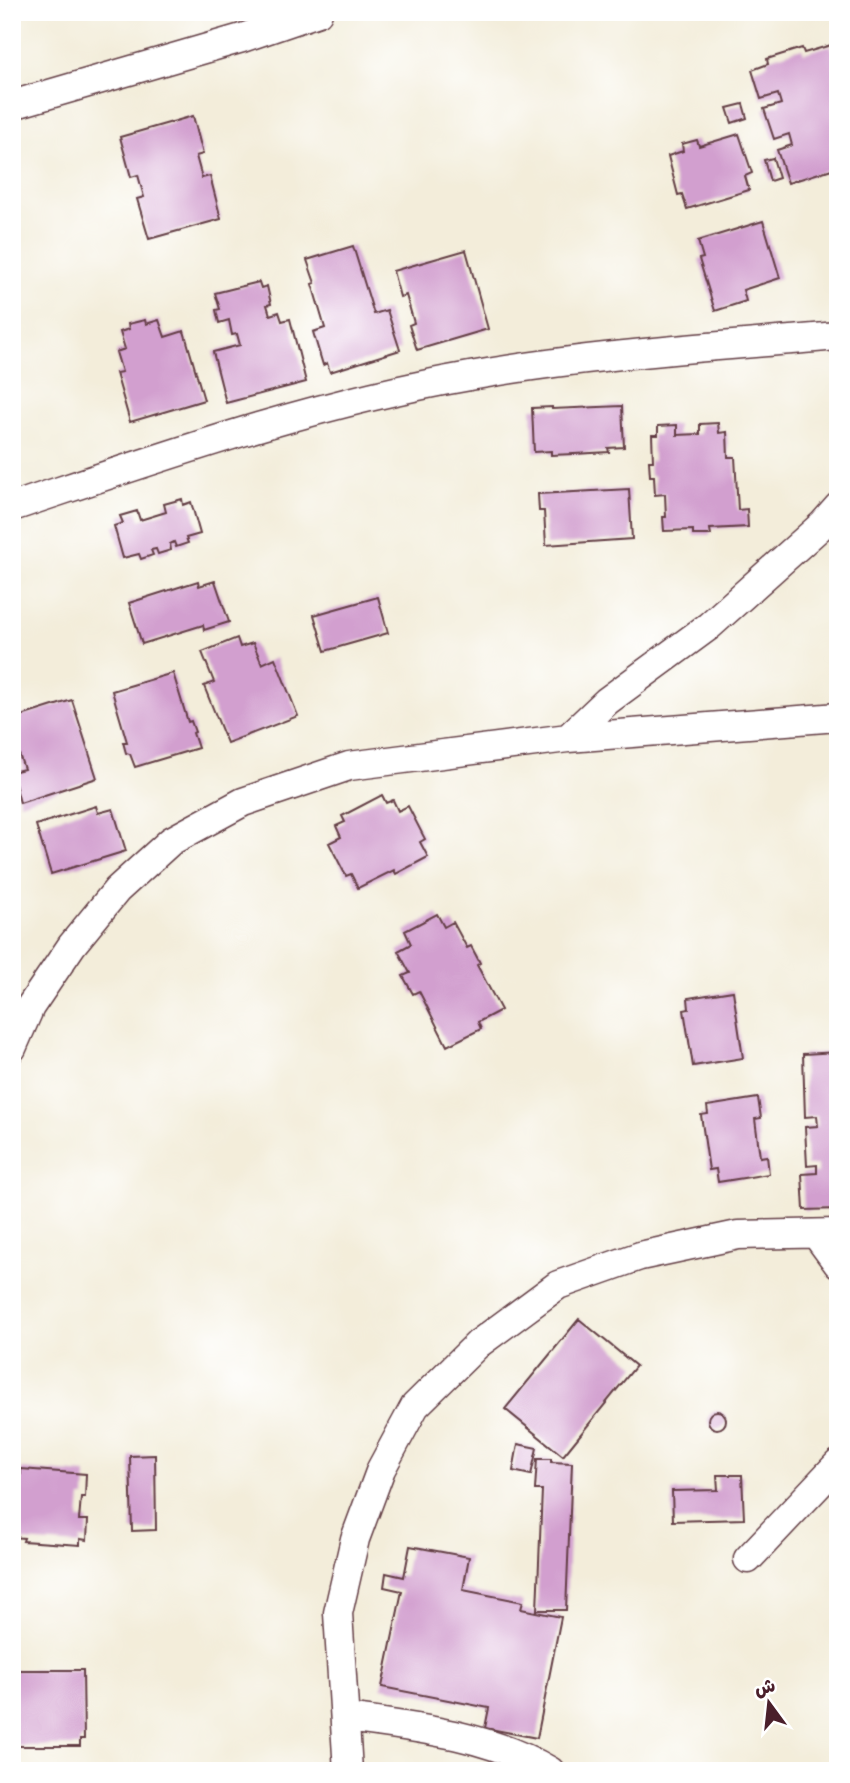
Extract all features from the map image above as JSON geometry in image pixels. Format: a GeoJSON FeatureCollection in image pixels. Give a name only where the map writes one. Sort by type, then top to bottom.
{"type":"FeatureCollection","features":[{"type":"Feature","properties":{"kind":"street"},"geometry":{"type":"LineString","coordinates":[[12,105],[242,38],[318,12]]}},
{"type":"Feature","properties":{"kind":"street"},"geometry":{"type":"LineString","coordinates":[[12,507],[351,401],[467,376],[589,357],[838,336]]}},
{"type":"Feature","properties":{"kind":"street"},"geometry":{"type":"LineString","coordinates":[[568,738],[607,701],[709,626],[823,524],[838,507]]}},
{"type":"Feature","properties":{"kind":"street"},"geometry":{"type":"LineString","coordinates":[[12,1048],[30,1007],[72,945],[117,890],[172,841],[243,802],[349,766],[568,738],[838,717]]}},
{"type":"Feature","properties":{"kind":"street"},"geometry":{"type":"LineString","coordinates":[[348,1771],[347,1718],[338,1613],[355,1539],[372,1492],[381,1469],[415,1406],[478,1344],[558,1285],[640,1256],[738,1235],[827,1233],[838,1264]]}},
{"type":"Feature","properties":{"kind":"street"},"geometry":{"type":"LineString","coordinates":[[748,1559],[838,1464]]}},
{"type":"Feature","properties":{"kind":"street"},"geometry":{"type":"LineString","coordinates":[[347,1718],[427,1728],[483,1743],[550,1771]]}},
{"type":"Feature","properties":{"kind":"building"},"geometry":{"type":"Polygon","coordinates":[[[831,45],[838,66],[838,75],[833,76],[838,87],[838,167],[788,183],[777,150],[792,145],[789,134],[774,139],[764,109],[781,104],[778,94],[761,99],[752,70],[768,64],[767,59],[802,48],[804,53],[831,45]]]}},
{"type":"Feature","properties":{"kind":"building"},"geometry":{"type":"Polygon","coordinates":[[[743,104],[747,118],[732,123],[727,108],[743,104]]]}},
{"type":"Feature","properties":{"kind":"building"},"geometry":{"type":"Polygon","coordinates":[[[193,116],[203,154],[196,156],[202,178],[210,176],[221,219],[149,239],[137,199],[144,197],[138,175],[131,177],[120,137],[193,116]]]}},
{"type":"Feature","properties":{"kind":"building"},"geometry":{"type":"Polygon","coordinates":[[[739,134],[752,173],[745,176],[749,190],[687,209],[682,194],[678,195],[668,156],[683,151],[682,144],[697,140],[699,146],[739,134]]]}},
{"type":"Feature","properties":{"kind":"building"},"geometry":{"type":"Polygon","coordinates":[[[773,158],[779,178],[770,181],[764,160],[773,158]]]}},
{"type":"Feature","properties":{"kind":"building"},"geometry":{"type":"Polygon","coordinates":[[[763,221],[780,278],[743,290],[746,301],[715,311],[699,259],[703,258],[698,241],[763,221]]]}},
{"type":"Feature","properties":{"kind":"building"},"geometry":{"type":"Polygon","coordinates":[[[353,246],[374,314],[387,310],[400,350],[330,372],[327,363],[323,365],[313,332],[325,328],[307,260],[353,246]]]}},
{"type":"Feature","properties":{"kind":"building"},"geometry":{"type":"Polygon","coordinates":[[[466,250],[488,329],[417,350],[409,325],[414,323],[406,295],[400,297],[393,271],[466,250]]]}},
{"type":"Feature","properties":{"kind":"building"},"geometry":{"type":"Polygon","coordinates":[[[259,282],[261,288],[267,286],[271,304],[267,305],[270,315],[279,312],[282,321],[290,319],[306,382],[226,403],[213,352],[240,345],[237,334],[232,335],[229,320],[219,323],[216,310],[220,309],[215,293],[259,282]]]}},
{"type":"Feature","properties":{"kind":"building"},"geometry":{"type":"Polygon","coordinates":[[[145,320],[146,324],[159,320],[165,337],[184,331],[204,400],[130,422],[116,373],[122,372],[116,352],[125,349],[120,332],[129,329],[128,324],[145,320]]]}},
{"type":"Feature","properties":{"kind":"building"},"geometry":{"type":"Polygon","coordinates":[[[622,406],[624,447],[608,448],[609,452],[574,454],[551,455],[551,451],[534,452],[532,408],[622,406]]]}},
{"type":"Feature","properties":{"kind":"building"},"geometry":{"type":"Polygon","coordinates":[[[718,423],[719,433],[727,432],[728,457],[735,457],[738,510],[747,509],[748,527],[710,529],[711,535],[693,535],[693,530],[664,531],[665,494],[655,495],[654,476],[650,476],[649,461],[653,461],[652,435],[658,435],[658,426],[677,425],[677,435],[700,434],[700,424],[718,423]]]}},
{"type":"Feature","properties":{"kind":"building"},"geometry":{"type":"Polygon","coordinates":[[[629,489],[632,539],[546,545],[544,511],[539,511],[538,494],[629,489]]]}},
{"type":"Feature","properties":{"kind":"building"},"geometry":{"type":"Polygon","coordinates":[[[182,499],[183,505],[191,502],[200,534],[186,538],[188,543],[176,547],[174,542],[170,544],[171,550],[158,554],[156,549],[151,550],[153,555],[141,559],[139,554],[123,558],[114,526],[123,523],[120,516],[137,511],[140,520],[166,512],[164,504],[182,499]]]}},
{"type":"Feature","properties":{"kind":"building"},"geometry":{"type":"Polygon","coordinates":[[[198,581],[199,586],[215,581],[229,622],[204,630],[203,625],[142,644],[129,603],[198,581]]]}},
{"type":"Feature","properties":{"kind":"building"},"geometry":{"type":"Polygon","coordinates":[[[378,597],[388,633],[325,651],[314,615],[378,597]]]}},
{"type":"Feature","properties":{"kind":"building"},"geometry":{"type":"Polygon","coordinates":[[[237,638],[240,647],[253,643],[262,664],[275,658],[298,716],[227,743],[204,686],[214,682],[202,652],[237,638]]]}},
{"type":"Feature","properties":{"kind":"building"},"geometry":{"type":"Polygon","coordinates":[[[173,673],[188,722],[191,721],[195,732],[193,733],[198,748],[135,767],[130,754],[126,753],[123,742],[127,742],[112,691],[173,673]]]}},
{"type":"Feature","properties":{"kind":"building"},"geometry":{"type":"Polygon","coordinates":[[[72,700],[97,778],[20,803],[12,772],[24,769],[12,733],[12,719],[72,700]]]}},
{"type":"Feature","properties":{"kind":"building"},"geometry":{"type":"Polygon","coordinates":[[[382,795],[386,803],[393,800],[398,811],[408,806],[425,839],[420,842],[428,857],[396,874],[394,870],[358,888],[351,874],[346,876],[329,843],[341,837],[336,826],[345,822],[342,816],[382,795]]]}},
{"type":"Feature","properties":{"kind":"building"},"geometry":{"type":"Polygon","coordinates":[[[96,806],[98,813],[113,809],[126,851],[51,874],[36,825],[96,806]]]}},
{"type":"Feature","properties":{"kind":"building"},"geometry":{"type":"Polygon","coordinates":[[[437,914],[444,927],[453,922],[467,948],[471,946],[480,963],[477,965],[501,1010],[478,1022],[481,1029],[447,1046],[419,991],[413,994],[403,976],[410,973],[398,951],[411,944],[405,931],[437,914]]]}},
{"type":"Feature","properties":{"kind":"building"},"geometry":{"type":"Polygon","coordinates":[[[733,991],[743,1058],[693,1066],[684,1010],[689,1009],[688,998],[733,991]]]}},
{"type":"Feature","properties":{"kind":"building"},"geometry":{"type":"Polygon","coordinates":[[[838,1052],[838,1209],[804,1210],[802,1174],[817,1173],[817,1165],[807,1166],[805,1127],[818,1126],[817,1116],[805,1117],[803,1054],[838,1052]]]}},
{"type":"Feature","properties":{"kind":"building"},"geometry":{"type":"Polygon","coordinates":[[[758,1098],[761,1118],[755,1119],[760,1157],[767,1156],[769,1174],[718,1182],[716,1169],[709,1170],[701,1115],[708,1114],[707,1106],[758,1098]]]}},
{"type":"Feature","properties":{"kind":"building"},"geometry":{"type":"Polygon","coordinates":[[[579,1319],[636,1366],[563,1456],[505,1409],[579,1319]]]}},
{"type":"Feature","properties":{"kind":"building"},"geometry":{"type":"Polygon","coordinates":[[[717,1411],[723,1414],[726,1420],[723,1426],[717,1429],[711,1426],[708,1420],[711,1414],[717,1411]]]}},
{"type":"Feature","properties":{"kind":"building"},"geometry":{"type":"Polygon","coordinates":[[[518,1444],[537,1448],[531,1475],[513,1471],[518,1444]]]}},
{"type":"Feature","properties":{"kind":"building"},"geometry":{"type":"Polygon","coordinates":[[[155,1455],[156,1530],[132,1531],[130,1456],[155,1455]]]}},
{"type":"Feature","properties":{"kind":"building"},"geometry":{"type":"Polygon","coordinates":[[[537,1459],[572,1463],[566,1610],[537,1610],[542,1490],[535,1490],[537,1459]]]}},
{"type":"Feature","properties":{"kind":"building"},"geometry":{"type":"Polygon","coordinates":[[[21,1469],[86,1474],[85,1497],[81,1497],[79,1520],[88,1520],[87,1540],[80,1539],[80,1545],[23,1541],[24,1538],[12,1537],[12,1474],[21,1474],[21,1469]]]}},
{"type":"Feature","properties":{"kind":"building"},"geometry":{"type":"Polygon","coordinates":[[[717,1475],[742,1475],[744,1519],[673,1521],[672,1491],[718,1490],[717,1475]]]}},
{"type":"Feature","properties":{"kind":"building"},"geometry":{"type":"Polygon","coordinates":[[[410,1546],[469,1557],[463,1590],[523,1602],[521,1609],[561,1617],[537,1738],[485,1728],[489,1708],[382,1687],[402,1591],[384,1587],[386,1573],[404,1577],[410,1546]]]}},
{"type":"Feature","properties":{"kind":"building"},"geometry":{"type":"Polygon","coordinates":[[[12,1670],[83,1670],[84,1739],[80,1739],[80,1746],[13,1746],[12,1670]]]}}]}
